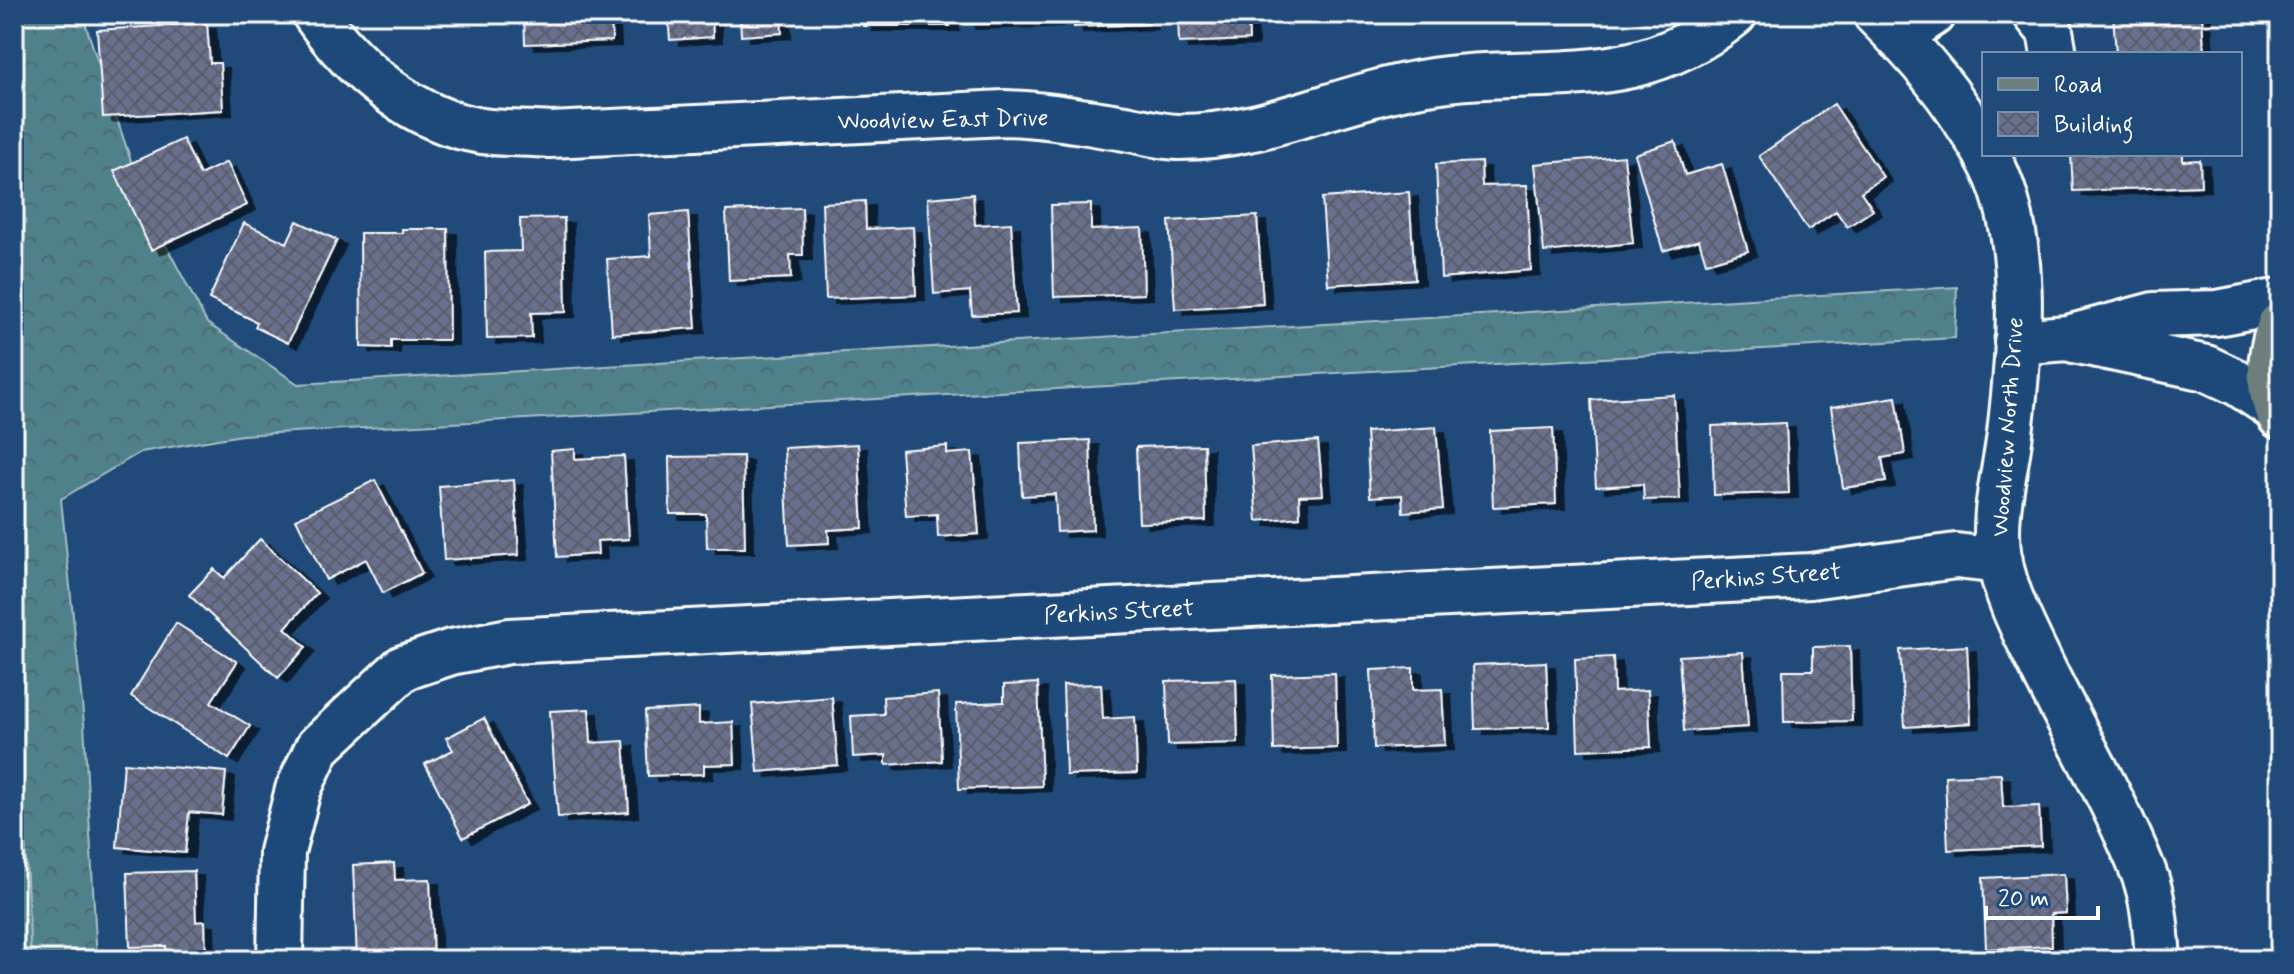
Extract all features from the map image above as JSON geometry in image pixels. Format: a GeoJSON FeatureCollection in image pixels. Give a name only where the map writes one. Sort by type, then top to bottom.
{"type":"FeatureCollection","features":[{"type":"Feature","properties":{"kind":"main road"},"geometry":{"type":"LineString","coordinates":[[2278,412],[2270,380],[2272,350],[2280,325]]}},
{"type":"Feature","properties":{"kind":"street","name":"Woodview East Drive"},"geometry":{"type":"LineString","coordinates":[[315,14],[338,47],[375,79],[416,107],[449,123],[482,131],[550,135],[1005,113],[1040,114],[1176,137],[1222,135],[1270,126],[1418,83],[1456,78],[1593,73],[1640,64],[1679,50],[1714,30],[1734,14]]}},
{"type":"Feature","properties":{"kind":"street"},"geometry":{"type":"LineString","coordinates":[[2036,14],[2050,31],[2054,52]]}},
{"type":"Feature","properties":{"kind":"street","name":"Woodview North Drive"},"geometry":{"type":"LineString","coordinates":[[1902,21],[1925,62],[1982,144]]}},
{"type":"Feature","properties":{"kind":"street","name":"Woodview North Drive"},"geometry":{"type":"LineString","coordinates":[[1987,156],[2011,224],[2016,254],[2017,342],[2010,433],[1999,505],[2000,561],[2025,632],[2144,872],[2155,924],[2158,960]]}},
{"type":"Feature","properties":{"kind":"street"},"geometry":{"type":"LineString","coordinates":[[2017,342],[2068,338],[2154,315],[2217,313],[2280,301]]}},
{"type":"Feature","properties":{"kind":"street"},"geometry":{"type":"LineString","coordinates":[[2068,338],[2206,368],[2238,383],[2278,412]]}},
{"type":"Feature","properties":{"kind":"street","name":"Perkins Street"},"geometry":{"type":"LineString","coordinates":[[280,960],[282,852],[298,790],[318,747],[403,668],[451,652],[509,641],[1810,576],[1956,556],[2000,561]]}},
{"type":"Feature","properties":{"kind":"green space"},"geometry":{"type":"Polygon","coordinates":[[[14,14],[82,14],[147,209],[207,323],[298,384],[1957,287],[1955,338],[242,435],[141,452],[61,499],[84,723],[97,960],[14,960],[14,14]]]}},
{"type":"Feature","properties":{"kind":"green space"},"geometry":{"type":"Polygon","coordinates":[[[14,625],[31,960],[14,960],[14,625]]]}},
{"type":"Feature","properties":{"kind":"building"},"geometry":{"type":"Polygon","coordinates":[[[524,14],[611,14],[612,41],[525,44],[524,14]]]}},
{"type":"Feature","properties":{"kind":"building"},"geometry":{"type":"Polygon","coordinates":[[[668,14],[712,14],[713,37],[670,40],[668,14]]]}},
{"type":"Feature","properties":{"kind":"building"},"geometry":{"type":"Polygon","coordinates":[[[740,14],[781,14],[782,33],[741,36],[740,14]]]}},
{"type":"Feature","properties":{"kind":"building"},"geometry":{"type":"Polygon","coordinates":[[[863,14],[949,14],[950,26],[863,26],[863,14]]]}},
{"type":"Feature","properties":{"kind":"building"},"geometry":{"type":"Polygon","coordinates":[[[966,14],[1054,14],[1054,21],[966,24],[966,14]]]}},
{"type":"Feature","properties":{"kind":"building"},"geometry":{"type":"Polygon","coordinates":[[[1073,14],[1149,14],[1149,24],[1074,27],[1073,14]]]}},
{"type":"Feature","properties":{"kind":"building"},"geometry":{"type":"Polygon","coordinates":[[[1178,14],[1248,14],[1249,40],[1179,43],[1178,14]]]}},
{"type":"Feature","properties":{"kind":"building"},"geometry":{"type":"Polygon","coordinates":[[[2113,14],[2202,14],[2204,52],[2116,52],[2113,14]]]}},
{"type":"Feature","properties":{"kind":"building"},"geometry":{"type":"Polygon","coordinates":[[[207,23],[210,63],[220,63],[223,110],[103,117],[97,30],[207,23]]]}},
{"type":"Feature","properties":{"kind":"building"},"geometry":{"type":"Polygon","coordinates":[[[1834,104],[1883,177],[1861,192],[1873,210],[1847,227],[1836,211],[1808,230],[1759,156],[1834,104]]]}},
{"type":"Feature","properties":{"kind":"building"},"geometry":{"type":"Polygon","coordinates":[[[183,139],[200,175],[227,162],[247,205],[151,250],[114,171],[183,139]]]}},
{"type":"Feature","properties":{"kind":"building"},"geometry":{"type":"Polygon","coordinates":[[[1675,141],[1685,175],[1722,164],[1748,251],[1706,263],[1699,240],[1663,251],[1635,154],[1675,141]]]}},
{"type":"Feature","properties":{"kind":"building"},"geometry":{"type":"Polygon","coordinates":[[[1624,156],[1633,243],[1544,252],[1535,164],[1624,156]]]}},
{"type":"Feature","properties":{"kind":"building"},"geometry":{"type":"Polygon","coordinates":[[[2071,156],[2183,156],[2183,161],[2200,160],[2201,186],[2073,191],[2071,156]]]}},
{"type":"Feature","properties":{"kind":"building"},"geometry":{"type":"Polygon","coordinates":[[[1481,162],[1482,186],[1527,185],[1531,270],[1441,278],[1436,164],[1481,162]]]}},
{"type":"Feature","properties":{"kind":"building"},"geometry":{"type":"Polygon","coordinates":[[[1409,192],[1415,279],[1328,285],[1322,198],[1409,192]]]}},
{"type":"Feature","properties":{"kind":"building"},"geometry":{"type":"Polygon","coordinates":[[[973,194],[975,225],[1011,223],[1017,313],[972,315],[970,291],[934,294],[928,198],[973,194]]]}},
{"type":"Feature","properties":{"kind":"building"},"geometry":{"type":"Polygon","coordinates":[[[865,201],[866,229],[913,227],[916,295],[826,299],[822,203],[865,201]]]}},
{"type":"Feature","properties":{"kind":"building"},"geometry":{"type":"Polygon","coordinates":[[[1091,204],[1091,230],[1142,228],[1144,294],[1054,297],[1051,205],[1091,204]]]}},
{"type":"Feature","properties":{"kind":"building"},"geometry":{"type":"Polygon","coordinates":[[[802,208],[803,255],[790,255],[791,278],[729,281],[726,211],[802,208]]]}},
{"type":"Feature","properties":{"kind":"building"},"geometry":{"type":"Polygon","coordinates":[[[688,212],[696,328],[612,334],[607,259],[651,256],[649,215],[688,212]]]}},
{"type":"Feature","properties":{"kind":"building"},"geometry":{"type":"Polygon","coordinates":[[[1257,216],[1263,304],[1175,309],[1169,221],[1257,216]]]}},
{"type":"Feature","properties":{"kind":"building"},"geometry":{"type":"Polygon","coordinates":[[[564,218],[566,312],[531,313],[532,338],[487,339],[485,252],[521,251],[520,219],[564,218]]]}},
{"type":"Feature","properties":{"kind":"building"},"geometry":{"type":"Polygon","coordinates":[[[297,221],[337,240],[288,343],[255,327],[257,322],[209,299],[244,223],[287,243],[297,221]]]}},
{"type":"Feature","properties":{"kind":"building"},"geometry":{"type":"Polygon","coordinates":[[[402,229],[448,229],[449,340],[391,340],[391,348],[361,347],[360,233],[402,233],[402,229]]]}},
{"type":"Feature","properties":{"kind":"building"},"geometry":{"type":"Polygon","coordinates":[[[1674,395],[1680,499],[1644,500],[1643,484],[1596,487],[1591,400],[1674,395]]]}},
{"type":"Feature","properties":{"kind":"building"},"geometry":{"type":"Polygon","coordinates":[[[1896,397],[1905,454],[1882,458],[1886,482],[1843,488],[1831,407],[1896,397]]]}},
{"type":"Feature","properties":{"kind":"building"},"geometry":{"type":"Polygon","coordinates":[[[1786,423],[1789,493],[1714,495],[1712,426],[1786,423]]]}},
{"type":"Feature","properties":{"kind":"building"},"geometry":{"type":"Polygon","coordinates":[[[1436,427],[1443,509],[1403,512],[1402,495],[1370,497],[1366,432],[1436,427]]]}},
{"type":"Feature","properties":{"kind":"building"},"geometry":{"type":"Polygon","coordinates":[[[1553,428],[1556,504],[1493,507],[1490,431],[1553,428]]]}},
{"type":"Feature","properties":{"kind":"building"},"geometry":{"type":"Polygon","coordinates":[[[1090,440],[1093,530],[1057,532],[1055,494],[1022,496],[1020,443],[1090,440]]]}},
{"type":"Feature","properties":{"kind":"building"},"geometry":{"type":"Polygon","coordinates":[[[1318,441],[1323,495],[1299,496],[1300,517],[1257,521],[1251,446],[1318,441]]]}},
{"type":"Feature","properties":{"kind":"building"},"geometry":{"type":"Polygon","coordinates":[[[858,444],[863,528],[828,530],[829,543],[789,545],[784,448],[858,444]]]}},
{"type":"Feature","properties":{"kind":"building"},"geometry":{"type":"Polygon","coordinates":[[[1204,445],[1206,521],[1139,523],[1136,447],[1204,445]]]}},
{"type":"Feature","properties":{"kind":"building"},"geometry":{"type":"Polygon","coordinates":[[[947,446],[947,454],[972,452],[979,534],[938,537],[937,514],[906,516],[901,450],[947,446]]]}},
{"type":"Feature","properties":{"kind":"building"},"geometry":{"type":"Polygon","coordinates":[[[575,449],[575,459],[624,456],[629,539],[597,541],[598,554],[557,557],[551,451],[575,449]]]}},
{"type":"Feature","properties":{"kind":"building"},"geometry":{"type":"Polygon","coordinates":[[[743,456],[745,548],[707,548],[706,514],[670,514],[669,457],[743,456]]]}},
{"type":"Feature","properties":{"kind":"building"},"geometry":{"type":"Polygon","coordinates":[[[375,480],[422,573],[383,593],[366,559],[326,580],[296,519],[375,480]]]}},
{"type":"Feature","properties":{"kind":"building"},"geometry":{"type":"Polygon","coordinates":[[[514,480],[519,555],[444,560],[439,486],[514,480]]]}},
{"type":"Feature","properties":{"kind":"building"},"geometry":{"type":"Polygon","coordinates":[[[260,539],[317,593],[285,628],[306,647],[278,678],[189,595],[214,569],[224,578],[260,539]]]}},
{"type":"Feature","properties":{"kind":"building"},"geometry":{"type":"Polygon","coordinates":[[[176,623],[237,662],[211,702],[250,726],[229,759],[131,696],[176,623]]]}},
{"type":"Feature","properties":{"kind":"building"},"geometry":{"type":"Polygon","coordinates":[[[1850,646],[1852,721],[1784,722],[1783,670],[1813,670],[1813,647],[1850,646]]]}},
{"type":"Feature","properties":{"kind":"building"},"geometry":{"type":"Polygon","coordinates":[[[1967,646],[1971,723],[1905,727],[1900,650],[1967,646]]]}},
{"type":"Feature","properties":{"kind":"building"},"geometry":{"type":"Polygon","coordinates":[[[1743,652],[1748,727],[1684,731],[1679,656],[1743,652]]]}},
{"type":"Feature","properties":{"kind":"building"},"geometry":{"type":"Polygon","coordinates":[[[1613,657],[1614,692],[1648,690],[1651,747],[1578,750],[1575,659],[1613,657]]]}},
{"type":"Feature","properties":{"kind":"building"},"geometry":{"type":"Polygon","coordinates":[[[1546,662],[1549,727],[1475,729],[1473,665],[1546,662]]]}},
{"type":"Feature","properties":{"kind":"building"},"geometry":{"type":"Polygon","coordinates":[[[1413,668],[1413,690],[1442,689],[1445,745],[1374,748],[1371,670],[1413,668]]]}},
{"type":"Feature","properties":{"kind":"building"},"geometry":{"type":"Polygon","coordinates":[[[1335,673],[1337,748],[1274,750],[1272,675],[1335,673]]]}},
{"type":"Feature","properties":{"kind":"building"},"geometry":{"type":"Polygon","coordinates":[[[1236,679],[1238,743],[1168,745],[1166,681],[1236,679]]]}},
{"type":"Feature","properties":{"kind":"building"},"geometry":{"type":"Polygon","coordinates":[[[1038,683],[1042,786],[959,789],[956,704],[1004,702],[1004,685],[1038,683]]]}},
{"type":"Feature","properties":{"kind":"building"},"geometry":{"type":"Polygon","coordinates":[[[1101,684],[1103,719],[1135,717],[1137,773],[1066,775],[1063,685],[1101,684]]]}},
{"type":"Feature","properties":{"kind":"building"},"geometry":{"type":"Polygon","coordinates":[[[938,693],[942,761],[886,765],[886,755],[853,757],[851,716],[884,714],[883,697],[938,693]]]}},
{"type":"Feature","properties":{"kind":"building"},"geometry":{"type":"Polygon","coordinates":[[[832,697],[838,765],[758,772],[752,704],[832,697]]]}},
{"type":"Feature","properties":{"kind":"building"},"geometry":{"type":"Polygon","coordinates":[[[699,708],[699,724],[733,722],[735,764],[704,765],[704,774],[648,776],[645,711],[699,708]]]}},
{"type":"Feature","properties":{"kind":"building"},"geometry":{"type":"Polygon","coordinates":[[[589,709],[591,743],[624,741],[629,812],[558,817],[550,711],[589,709]]]}},
{"type":"Feature","properties":{"kind":"building"},"geometry":{"type":"Polygon","coordinates":[[[484,718],[528,804],[463,838],[425,764],[453,750],[446,738],[484,718]]]}},
{"type":"Feature","properties":{"kind":"building"},"geometry":{"type":"Polygon","coordinates":[[[124,763],[226,772],[222,815],[189,812],[185,853],[117,847],[124,763]]]}},
{"type":"Feature","properties":{"kind":"building"},"geometry":{"type":"Polygon","coordinates":[[[2001,774],[2003,807],[2039,806],[2041,846],[1948,850],[1945,776],[2001,774]]]}},
{"type":"Feature","properties":{"kind":"building"},"geometry":{"type":"Polygon","coordinates":[[[394,863],[395,880],[430,879],[433,960],[357,960],[353,865],[394,863]]]}},
{"type":"Feature","properties":{"kind":"building"},"geometry":{"type":"Polygon","coordinates":[[[194,871],[196,922],[205,921],[206,960],[166,960],[166,946],[130,947],[127,873],[194,871]]]}},
{"type":"Feature","properties":{"kind":"building"},"geometry":{"type":"Polygon","coordinates":[[[2064,874],[2066,913],[2051,914],[2052,946],[1986,949],[1983,878],[2064,874]]]}},
{"type":"Feature","properties":{"kind":"building"},"geometry":{"type":"Polygon","coordinates":[[[1613,956],[1613,960],[1553,960],[1613,956]]]}}]}
